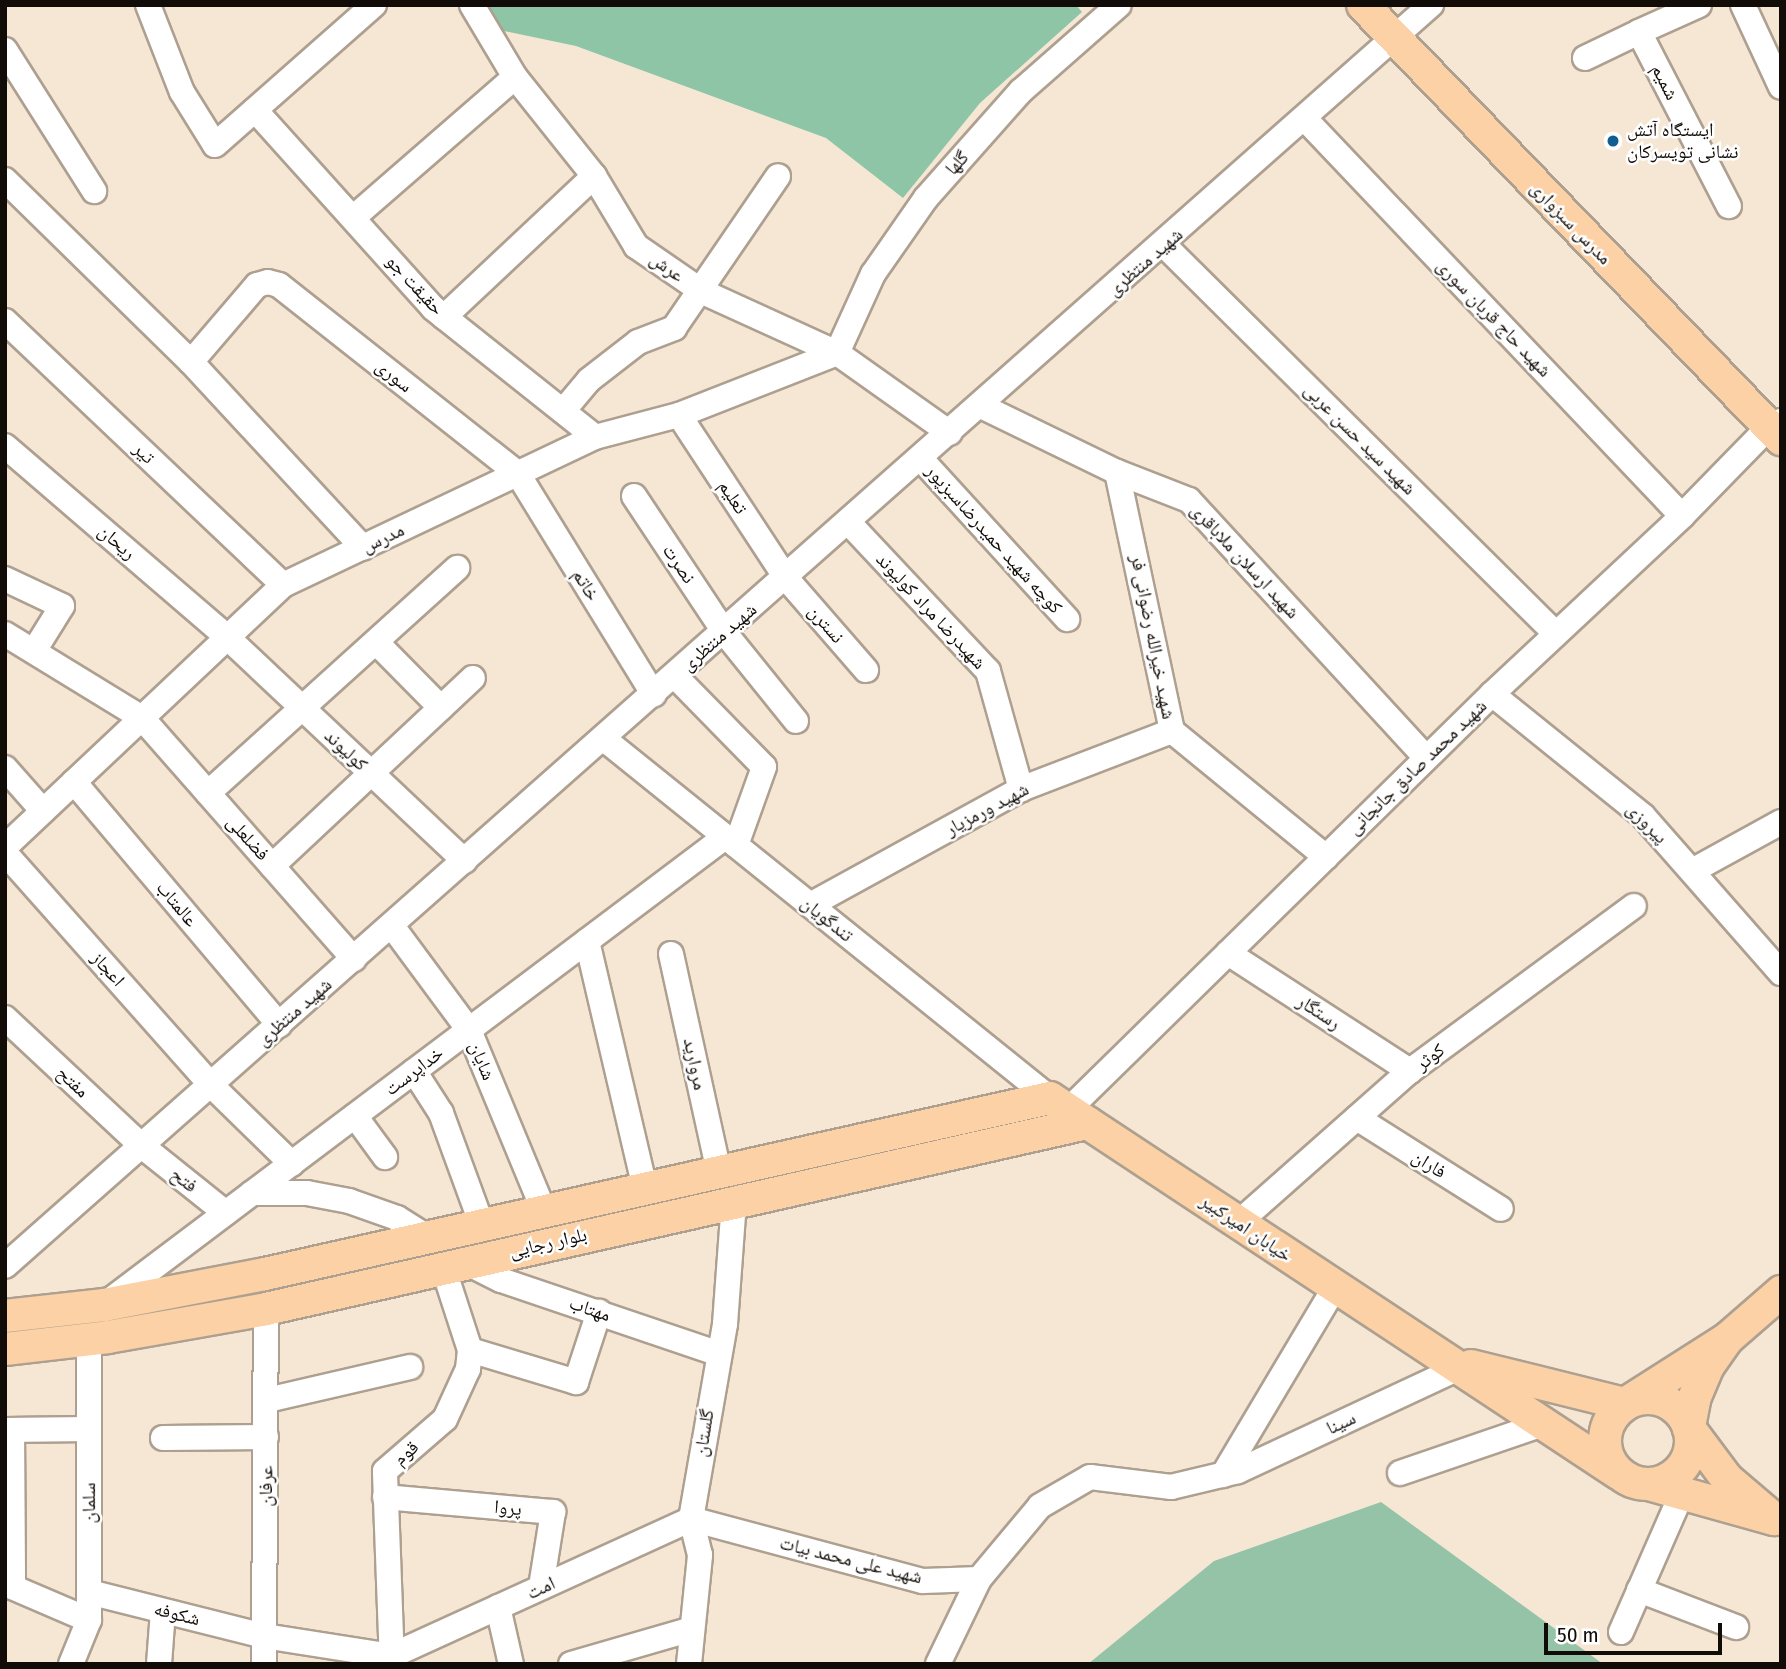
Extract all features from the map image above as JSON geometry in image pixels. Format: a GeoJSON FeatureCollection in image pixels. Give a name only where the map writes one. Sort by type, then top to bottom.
{"type":"FeatureCollection","features":[{"type":"Feature","properties":{"kind":"main road","name":"مدرس سبزواری"},"geometry":{"type":"LineString","coordinates":[[1363,5],[1395,41],[1777,429]]}},
{"type":"Feature","properties":{"kind":"main road","name":"بلوار رجایی"},"geometry":{"type":"LineString","coordinates":[[5,1317],[104,1305],[210,1285],[719,1173],[1068,1110]]}},
{"type":"Feature","properties":{"kind":"main road","name":"بلوار رجایی"},"geometry":{"type":"LineString","coordinates":[[5,1349],[89,1339],[266,1308],[734,1201],[1068,1110]]}},
{"type":"Feature","properties":{"kind":"main road","name":"خیابان امیرکبیر"},"geometry":{"type":"LineString","coordinates":[[1068,1110],[1618,1473]]}},
{"type":"Feature","properties":{"kind":"main road"},"geometry":{"type":"LineString","coordinates":[[210,1285],[214,1318]]}},
{"type":"Feature","properties":{"kind":"main road"},"geometry":{"type":"LineString","coordinates":[[1778,1520],[1618,1473],[1606,1454],[1605,1431],[1625,1405],[1727,1339],[1781,1292]]}},
{"type":"Feature","properties":{"kind":"main road"},"geometry":{"type":"LineString","coordinates":[[1649,1484],[1671,1478],[1686,1461],[1689,1429],[1704,1376],[1727,1339]]}},
{"type":"Feature","properties":{"kind":"main road"},"geometry":{"type":"LineString","coordinates":[[1450,1364],[1625,1405],[1658,1399],[1677,1409],[1727,1479],[1778,1520]]}},
{"type":"Feature","properties":{"kind":"street"},"geometry":{"type":"LineString","coordinates":[[148,5],[182,92],[215,145],[374,5]]}},
{"type":"Feature","properties":{"kind":"street","name":"عرش"},"geometry":{"type":"LineString","coordinates":[[472,5],[515,77],[594,176],[636,246],[703,292],[837,353],[950,433]]}},
{"type":"Feature","properties":{"kind":"street","name":"گلها"},"geometry":{"type":"LineString","coordinates":[[837,353],[873,274],[926,198],[1021,91],[1119,5]]}},
{"type":"Feature","properties":{"kind":"street","name":"شهید منتظری"},"geometry":{"type":"LineString","coordinates":[[5,1266],[1306,120],[1395,41],[1431,5]]}},
{"type":"Feature","properties":{"kind":"street"},"geometry":{"type":"LineString","coordinates":[[1585,58],[1639,32],[1674,10],[1699,5]]}},
{"type":"Feature","properties":{"kind":"street"},"geometry":{"type":"LineString","coordinates":[[1743,5],[1781,87]]}},
{"type":"Feature","properties":{"kind":"street","name":"شمیم"},"geometry":{"type":"LineString","coordinates":[[1639,32],[1730,206]]}},
{"type":"Feature","properties":{"kind":"street"},"geometry":{"type":"LineString","coordinates":[[5,50],[94,191]]}},
{"type":"Feature","properties":{"kind":"street"},"geometry":{"type":"LineString","coordinates":[[354,218],[515,77]]}},
{"type":"Feature","properties":{"kind":"street","name":"حقیقت جو"},"geometry":{"type":"LineString","coordinates":[[255,110],[444,317],[596,437]]}},
{"type":"Feature","properties":{"kind":"street","name":"شهید حاج قربان سوری"},"geometry":{"type":"LineString","coordinates":[[1306,120],[1682,516]]}},
{"type":"Feature","properties":{"kind":"street"},"geometry":{"type":"LineString","coordinates":[[444,317],[594,176]]}},
{"type":"Feature","properties":{"kind":"street"},"geometry":{"type":"LineString","coordinates":[[563,411],[589,380],[638,342],[674,328],[703,292],[778,176]]}},
{"type":"Feature","properties":{"kind":"street"},"geometry":{"type":"LineString","coordinates":[[5,180],[191,362],[362,548]]}},
{"type":"Feature","properties":{"kind":"street","name":"شهید سید حسن عربی"},"geometry":{"type":"LineString","coordinates":[[1164,245],[1556,634]]}},
{"type":"Feature","properties":{"kind":"street","name":"سوری"},"geometry":{"type":"LineString","coordinates":[[191,362],[257,285],[268,282],[279,285],[518,474]]}},
{"type":"Feature","properties":{"kind":"street","name":"تیر"},"geometry":{"type":"LineString","coordinates":[[5,321],[283,586]]}},
{"type":"Feature","properties":{"kind":"street","name":"مدرس"},"geometry":{"type":"LineString","coordinates":[[5,847],[283,586],[596,437],[679,415],[837,353]]}},
{"type":"Feature","properties":{"kind":"street","name":"شهید ارسلان ملاباقری"},"geometry":{"type":"LineString","coordinates":[[981,406],[1117,472],[1189,500],[1426,758]]}},
{"type":"Feature","properties":{"kind":"street","name":"تعلیم"},"geometry":{"type":"LineString","coordinates":[[679,415],[786,578]]}},
{"type":"Feature","properties":{"kind":"street","name":"شهید محمد صادق جانجانی"},"geometry":{"type":"LineString","coordinates":[[1068,1110],[1492,694],[1777,429]]}},
{"type":"Feature","properties":{"kind":"street","name":"ریحان"},"geometry":{"type":"LineString","coordinates":[[5,446],[228,638]]}},
{"type":"Feature","properties":{"kind":"street","name":"کوچه شهید حمیدرضاسبزپور"},"geometry":{"type":"LineString","coordinates":[[921,459],[1067,619]]}},
{"type":"Feature","properties":{"kind":"street","name":"شهید خیرالله رضوانی فر"},"geometry":{"type":"LineString","coordinates":[[1117,472],[1172,731],[1326,856]]}},
{"type":"Feature","properties":{"kind":"street","name":"خاتم"},"geometry":{"type":"LineString","coordinates":[[518,474],[654,695]]}},
{"type":"Feature","properties":{"kind":"street","name":"نصرت"},"geometry":{"type":"LineString","coordinates":[[634,496],[725,632]]}},
{"type":"Feature","properties":{"kind":"street","name":"شهیدرضا مراد کولیوند"},"geometry":{"type":"LineString","coordinates":[[849,523],[988,671],[1021,789]]}},
{"type":"Feature","properties":{"kind":"street"},"geometry":{"type":"LineString","coordinates":[[208,793],[305,710],[457,568]]}},
{"type":"Feature","properties":{"kind":"street","name":"نسترن"},"geometry":{"type":"LineString","coordinates":[[786,578],[866,670]]}},
{"type":"Feature","properties":{"kind":"street"},"geometry":{"type":"LineString","coordinates":[[5,579],[62,606],[34,651]]}},
{"type":"Feature","properties":{"kind":"street"},"geometry":{"type":"LineString","coordinates":[[725,632],[796,721]]}},
{"type":"Feature","properties":{"kind":"street","name":"فضلعلی"},"geometry":{"type":"LineString","coordinates":[[5,634],[142,718],[355,959]]}},
{"type":"Feature","properties":{"kind":"street","name":"کولیوند"},"geometry":{"type":"LineString","coordinates":[[228,638],[465,861]]}},
{"type":"Feature","properties":{"kind":"street"},"geometry":{"type":"LineString","coordinates":[[377,643],[441,708]]}},
{"type":"Feature","properties":{"kind":"street"},"geometry":{"type":"LineString","coordinates":[[675,676],[764,767],[730,841]]}},
{"type":"Feature","properties":{"kind":"street"},"geometry":{"type":"LineString","coordinates":[[272,866],[473,678]]}},
{"type":"Feature","properties":{"kind":"street","name":"پیروزی"},"geometry":{"type":"LineString","coordinates":[[1492,694],[1643,816],[1781,974]]}},
{"type":"Feature","properties":{"kind":"street","name":"شهید ورمزیار"},"geometry":{"type":"LineString","coordinates":[[810,905],[1021,789],[1172,731]]}},
{"type":"Feature","properties":{"kind":"street","name":"تندگویان"},"geometry":{"type":"LineString","coordinates":[[604,739],[1068,1110]]}},
{"type":"Feature","properties":{"kind":"street"},"geometry":{"type":"LineString","coordinates":[[5,768],[43,811]]}},
{"type":"Feature","properties":{"kind":"street","name":"عالمتاب"},"geometry":{"type":"LineString","coordinates":[[74,782],[279,1025]]}},
{"type":"Feature","properties":{"kind":"street"},"geometry":{"type":"LineString","coordinates":[[1692,871],[1781,822]]}},
{"type":"Feature","properties":{"kind":"street","name":"خداپرست"},"geometry":{"type":"LineString","coordinates":[[104,1305],[587,941],[730,841]]}},
{"type":"Feature","properties":{"kind":"street","name":"اعجاز"},"geometry":{"type":"LineString","coordinates":[[5,853],[211,1085],[292,1164]]}},
{"type":"Feature","properties":{"kind":"street","name":"کوثر"},"geometry":{"type":"LineString","coordinates":[[1238,1223],[1410,1072],[1634,906]]}},
{"type":"Feature","properties":{"kind":"street","name":"شایان"},"geometry":{"type":"LineString","coordinates":[[392,926],[469,1030],[544,1211]]}},
{"type":"Feature","properties":{"kind":"street"},"geometry":{"type":"LineString","coordinates":[[587,941],[645,1189]]}},
{"type":"Feature","properties":{"kind":"street","name":"رستگار"},"geometry":{"type":"LineString","coordinates":[[1228,953],[1410,1072]]}},
{"type":"Feature","properties":{"kind":"street","name":"مروارید"},"geometry":{"type":"LineString","coordinates":[[671,954],[719,1173]]}},
{"type":"Feature","properties":{"kind":"street","name":"مفتح"},"geometry":{"type":"LineString","coordinates":[[5,1018],[142,1146]]}},
{"type":"Feature","properties":{"kind":"street"},"geometry":{"type":"LineString","coordinates":[[414,1071],[440,1113],[482,1225]]}},
{"type":"Feature","properties":{"kind":"street"},"geometry":{"type":"LineString","coordinates":[[355,1116],[386,1157]]}},
{"type":"Feature","properties":{"kind":"street","name":"فاران"},"geometry":{"type":"LineString","coordinates":[[1357,1118],[1501,1209]]}},
{"type":"Feature","properties":{"kind":"street","name":"فتح"},"geometry":{"type":"LineString","coordinates":[[142,1146],[226,1213]]}},
{"type":"Feature","properties":{"kind":"street"},"geometry":{"type":"LineString","coordinates":[[252,1193],[307,1194],[349,1201],[397,1218],[428,1237]]}},
{"type":"Feature","properties":{"kind":"street","name":"گلستان"},"geometry":{"type":"LineString","coordinates":[[689,1664],[700,1555],[691,1519],[717,1353],[725,1324],[734,1201]]}},
{"type":"Feature","properties":{"kind":"street"},"geometry":{"type":"LineString","coordinates":[[454,1264],[470,1350],[576,1382],[599,1312]]}},
{"type":"Feature","properties":{"kind":"street","name":"مهتاب"},"geometry":{"type":"LineString","coordinates":[[454,1264],[717,1353]]}},
{"type":"Feature","properties":{"kind":"street"},"geometry":{"type":"LineString","coordinates":[[938,1664],[979,1579],[1040,1506],[1090,1477],[1171,1487],[1223,1475],[1335,1287]]}},
{"type":"Feature","properties":{"kind":"street","name":"عرفان"},"geometry":{"type":"LineString","coordinates":[[264,1664],[266,1308]]}},
{"type":"Feature","properties":{"kind":"street","name":"سلمان"},"geometry":{"type":"LineString","coordinates":[[71,1664],[89,1620],[89,1339]]}},
{"type":"Feature","properties":{"kind":"street","name":"قوم"},"geometry":{"type":"LineString","coordinates":[[391,1660],[385,1471],[445,1419],[468,1369],[470,1350]]}},
{"type":"Feature","properties":{"kind":"street","name":"سینا"},"geometry":{"type":"LineString","coordinates":[[1223,1475],[1450,1364]]}},
{"type":"Feature","properties":{"kind":"street"},"geometry":{"type":"LineString","coordinates":[[267,1400],[410,1367]]}},
{"type":"Feature","properties":{"kind":"street"},"geometry":{"type":"LineString","coordinates":[[1400,1473],[1544,1424]]}},
{"type":"Feature","properties":{"kind":"street"},"geometry":{"type":"LineString","coordinates":[[89,1429],[9,1430],[9,1586],[89,1620]]}},
{"type":"Feature","properties":{"kind":"street"},"geometry":{"type":"LineString","coordinates":[[163,1438],[266,1437]]}},
{"type":"Feature","properties":{"kind":"street"},"geometry":{"type":"LineString","coordinates":[[1621,1632],[1682,1493]]}},
{"type":"Feature","properties":{"kind":"street","name":"پروا"},"geometry":{"type":"LineString","coordinates":[[386,1497],[553,1512],[541,1587]]}},
{"type":"Feature","properties":{"kind":"street","name":"شهید علی محمد بیات"},"geometry":{"type":"LineString","coordinates":[[691,1519],[923,1581],[979,1579]]}},
{"type":"Feature","properties":{"kind":"street","name":"امت"},"geometry":{"type":"LineString","coordinates":[[391,1660],[498,1607],[691,1519]]}},
{"type":"Feature","properties":{"kind":"street"},"geometry":{"type":"LineString","coordinates":[[1639,1590],[1735,1627]]}},
{"type":"Feature","properties":{"kind":"street","name":"شکوفه"},"geometry":{"type":"LineString","coordinates":[[89,1592],[264,1636]]}},
{"type":"Feature","properties":{"kind":"street"},"geometry":{"type":"LineString","coordinates":[[498,1607],[511,1664]]}},
{"type":"Feature","properties":{"kind":"street"},"geometry":{"type":"LineString","coordinates":[[159,1664],[163,1611]]}},
{"type":"Feature","properties":{"kind":"street"},"geometry":{"type":"LineString","coordinates":[[571,1664],[692,1629]]}},
{"type":"Feature","properties":{"kind":"street"},"geometry":{"type":"LineString","coordinates":[[264,1636],[391,1660]]}},
{"type":"Feature","properties":{"kind":"green space"},"geometry":{"type":"Polygon","coordinates":[[[486,5],[1076,5],[1082,12],[980,103],[903,198],[826,138],[576,46],[495,29],[486,5]]]}},
{"type":"Feature","properties":{"kind":"green space"},"geometry":{"type":"Polygon","coordinates":[[[1381,1502],[1603,1664],[1088,1664],[1214,1561],[1381,1502]]]}},
{"type":"Feature","properties":{"kind":"place","name":"ایستگاه آتش نشانی تویسرکان"},"geometry":{"type":"Point","coordinates":[1613,141]}}]}
